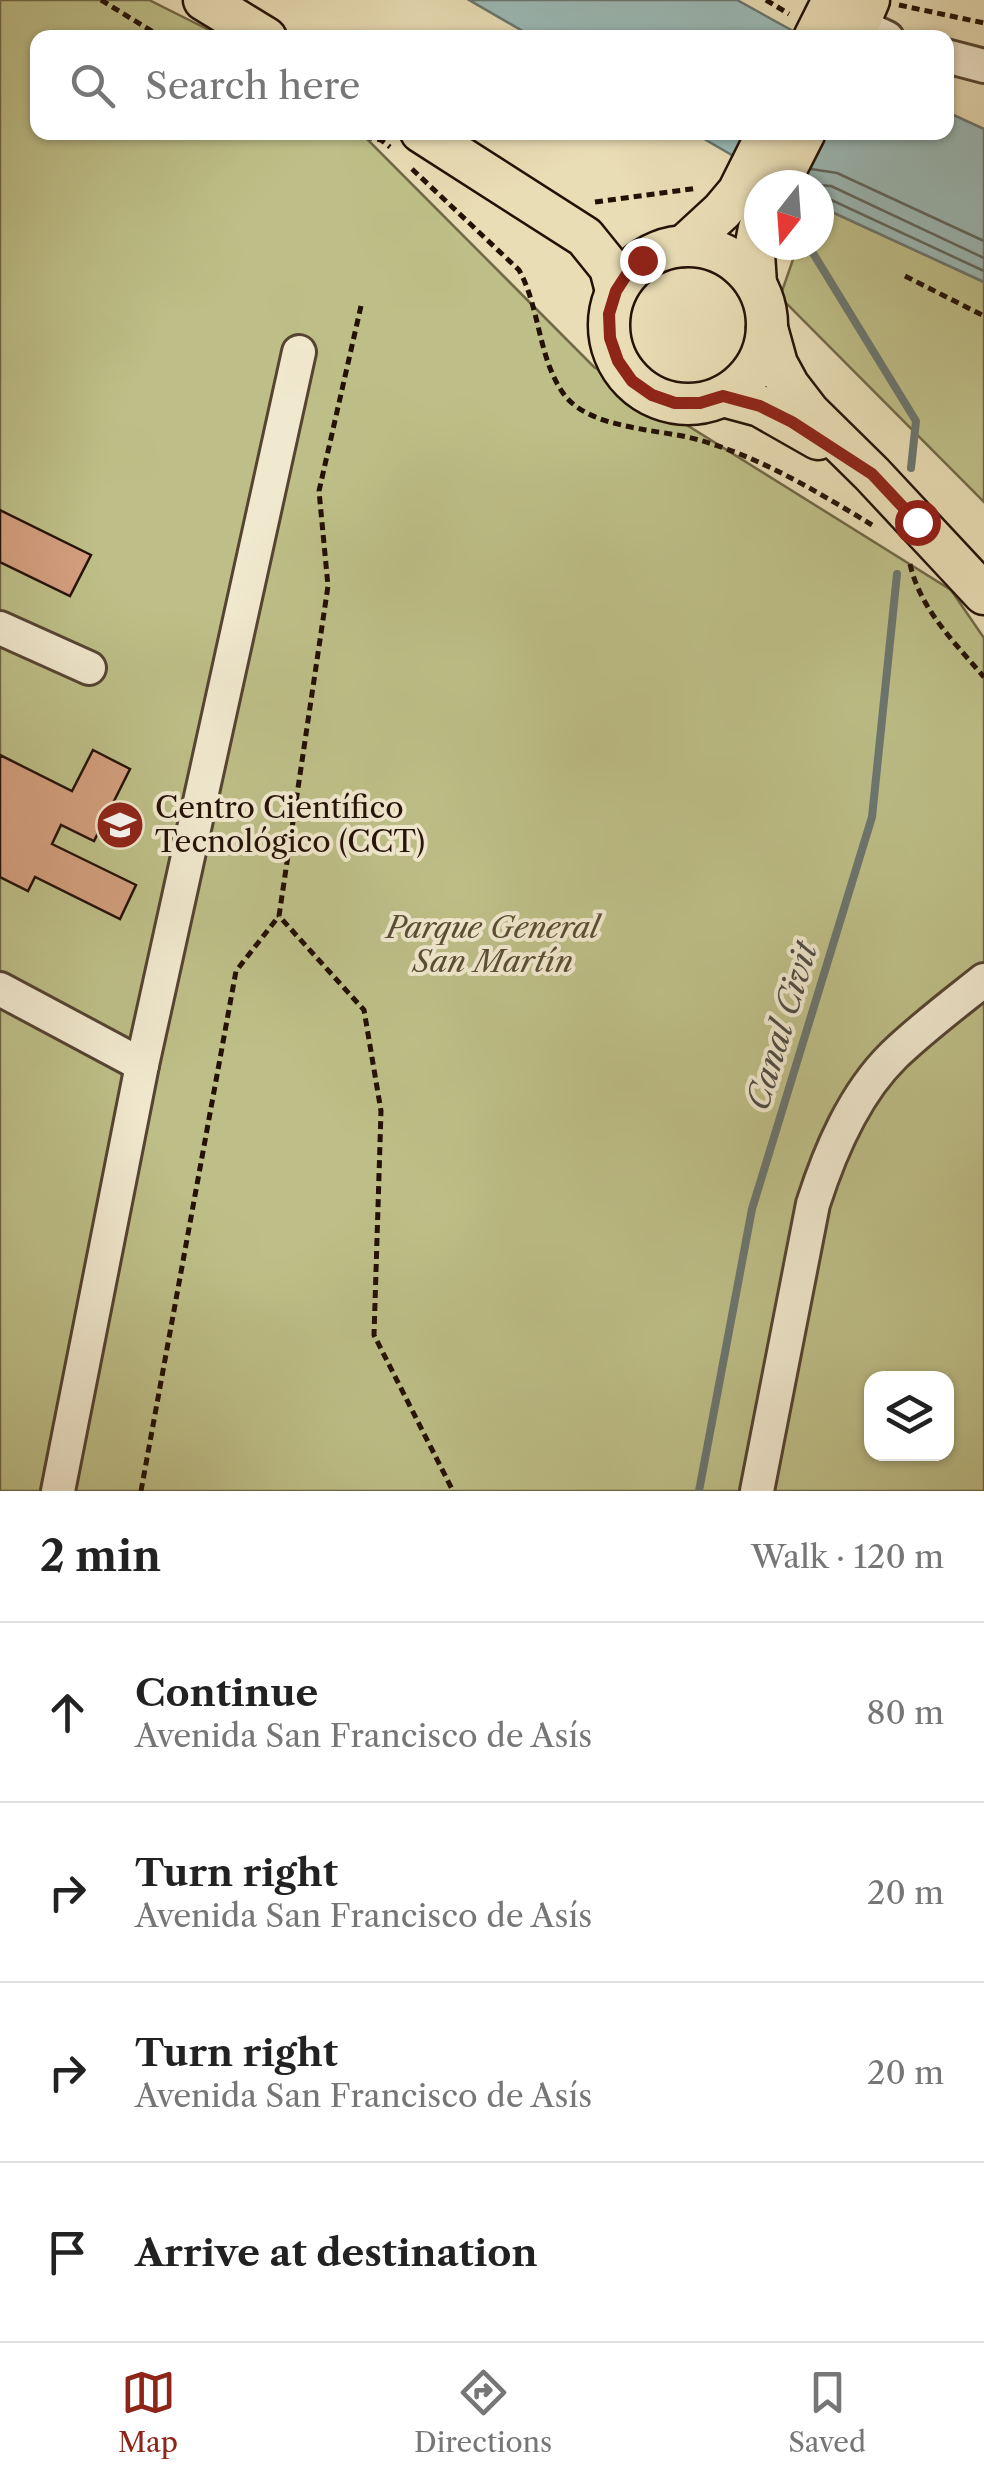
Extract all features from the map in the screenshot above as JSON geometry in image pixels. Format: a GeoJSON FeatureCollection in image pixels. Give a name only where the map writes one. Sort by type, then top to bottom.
{"type":"FeatureCollection","features":[{"type":"Feature","properties":{"kind":"main road"},"geometry":{"type":"LineString","coordinates":[[204,0],[253,30]]}},
{"type":"Feature","properties":{"kind":"main road"},"geometry":{"type":"LineString","coordinates":[[767,328],[764,349],[740,384],[723,396],[700,403],[675,403],[652,395],[632,381],[618,361],[610,338],[609,314],[616,291],[642,260],[673,248],[797,140]]}},
{"type":"Feature","properties":{"kind":"main road"},"geometry":{"type":"LineString","coordinates":[[408,149],[611,234],[673,248],[706,248],[743,268],[765,305],[777,364],[789,386],[809,412],[984,594]]}},
{"type":"Feature","properties":{"kind":"main road"},"geometry":{"type":"LineString","coordinates":[[520,197],[586,237],[610,268],[616,291]]}},
{"type":"Feature","properties":{"kind":"main road"},"geometry":{"type":"LineString","coordinates":[[754,260],[756,284]]}},
{"type":"Feature","properties":{"kind":"main road"},"geometry":{"type":"LineString","coordinates":[[723,396],[760,406],[792,422],[872,474]]}},
{"type":"Feature","properties":{"kind":"street"},"geometry":{"type":"LineString","coordinates":[[954,58],[984,66]]}},
{"type":"Feature","properties":{"kind":"street"},"geometry":{"type":"LineString","coordinates":[[58,1491],[142,1065],[299,352]]}},
{"type":"Feature","properties":{"kind":"street"},"geometry":{"type":"LineString","coordinates":[[0,628],[89,668]]}},
{"type":"Feature","properties":{"kind":"street"},"geometry":{"type":"LineString","coordinates":[[758,1491],[813,1204],[824,1169],[861,1097],[892,1057],[984,980]]}},
{"type":"Feature","properties":{"kind":"street"},"geometry":{"type":"LineString","coordinates":[[0,989],[142,1065]]}},
{"type":"Feature","properties":{"kind":"path"},"geometry":{"type":"LineString","coordinates":[[100,0],[150,30]]}},
{"type":"Feature","properties":{"kind":"path"},"geometry":{"type":"LineString","coordinates":[[766,0],[845,16],[984,23]]}},
{"type":"Feature","properties":{"kind":"path"},"geometry":{"type":"LineString","coordinates":[[381,140],[408,149],[519,270],[529,289],[549,364],[564,396],[586,412],[618,425],[700,440],[774,468],[880,531]]}},
{"type":"Feature","properties":{"kind":"path"},"geometry":{"type":"LineString","coordinates":[[586,200],[698,188],[702,184]]}},
{"type":"Feature","properties":{"kind":"path"},"geometry":{"type":"LineString","coordinates":[[905,276],[984,316]]}},
{"type":"Feature","properties":{"kind":"path"},"geometry":{"type":"LineString","coordinates":[[141,1491],[236,971],[279,916],[328,586],[319,492],[361,306]]}},
{"type":"Feature","properties":{"kind":"path"},"geometry":{"type":"LineString","coordinates":[[908,557],[923,600],[984,677]]}},
{"type":"Feature","properties":{"kind":"path"},"geometry":{"type":"LineString","coordinates":[[279,916],[364,1010],[381,1111],[374,1335],[454,1491]]}},
{"type":"Feature","properties":{"kind":"green space","name":"Parque General San Martín"},"geometry":{"type":"Polygon","coordinates":[[[0,0],[149,0],[209,30],[30,30],[30,140],[368,140],[594,367],[951,590],[984,638],[984,1491],[0,1491],[0,0]]]}},
{"type":"Feature","properties":{"kind":"green space"},"geometry":{"type":"Polygon","coordinates":[[[834,213],[984,282],[984,502],[780,297],[793,260],[834,260],[834,213]]]}},
{"type":"Feature","properties":{"kind":"water"},"geometry":{"type":"Polygon","coordinates":[[[469,0],[737,0],[791,30],[521,30],[469,0]]]}},
{"type":"Feature","properties":{"kind":"water"},"geometry":{"type":"Polygon","coordinates":[[[954,115],[984,129],[984,282],[834,213],[834,170],[757,170],[706,140],[954,140],[954,115]]]}},
{"type":"Feature","properties":{"kind":"building"},"geometry":{"type":"Polygon","coordinates":[[[0,510],[91,555],[70,596],[0,562],[0,510]]]}},
{"type":"Feature","properties":{"kind":"building"},"geometry":{"type":"Polygon","coordinates":[[[93,750],[130,769],[94,841],[61,825],[52,844],[136,885],[120,919],[35,877],[28,891],[0,877],[0,755],[72,791],[93,750]]]}},
{"type":"Feature","properties":{"kind":"waterway","name":"Canal Civit"},"geometry":{"type":"LineString","coordinates":[[817,260],[916,421],[911,468]]}},
{"type":"Feature","properties":{"kind":"waterway","name":"Canal Civit"},"geometry":{"type":"LineString","coordinates":[[699,1491],[752,1209],[872,817],[897,574]]}},
{"type":"Feature","properties":{"kind":"place","name":"Centro Científico Tecnológico (CCT)"},"geometry":{"type":"Point","coordinates":[120,825]}},
{"type":"Feature","properties":{"kind":"route"},"geometry":{"type":"LineString","coordinates":[[642,260],[616,291],[609,314],[610,338],[618,361],[632,381],[652,395],[675,403],[700,403],[723,396],[760,406],[872,474],[917,522]]}}]}
